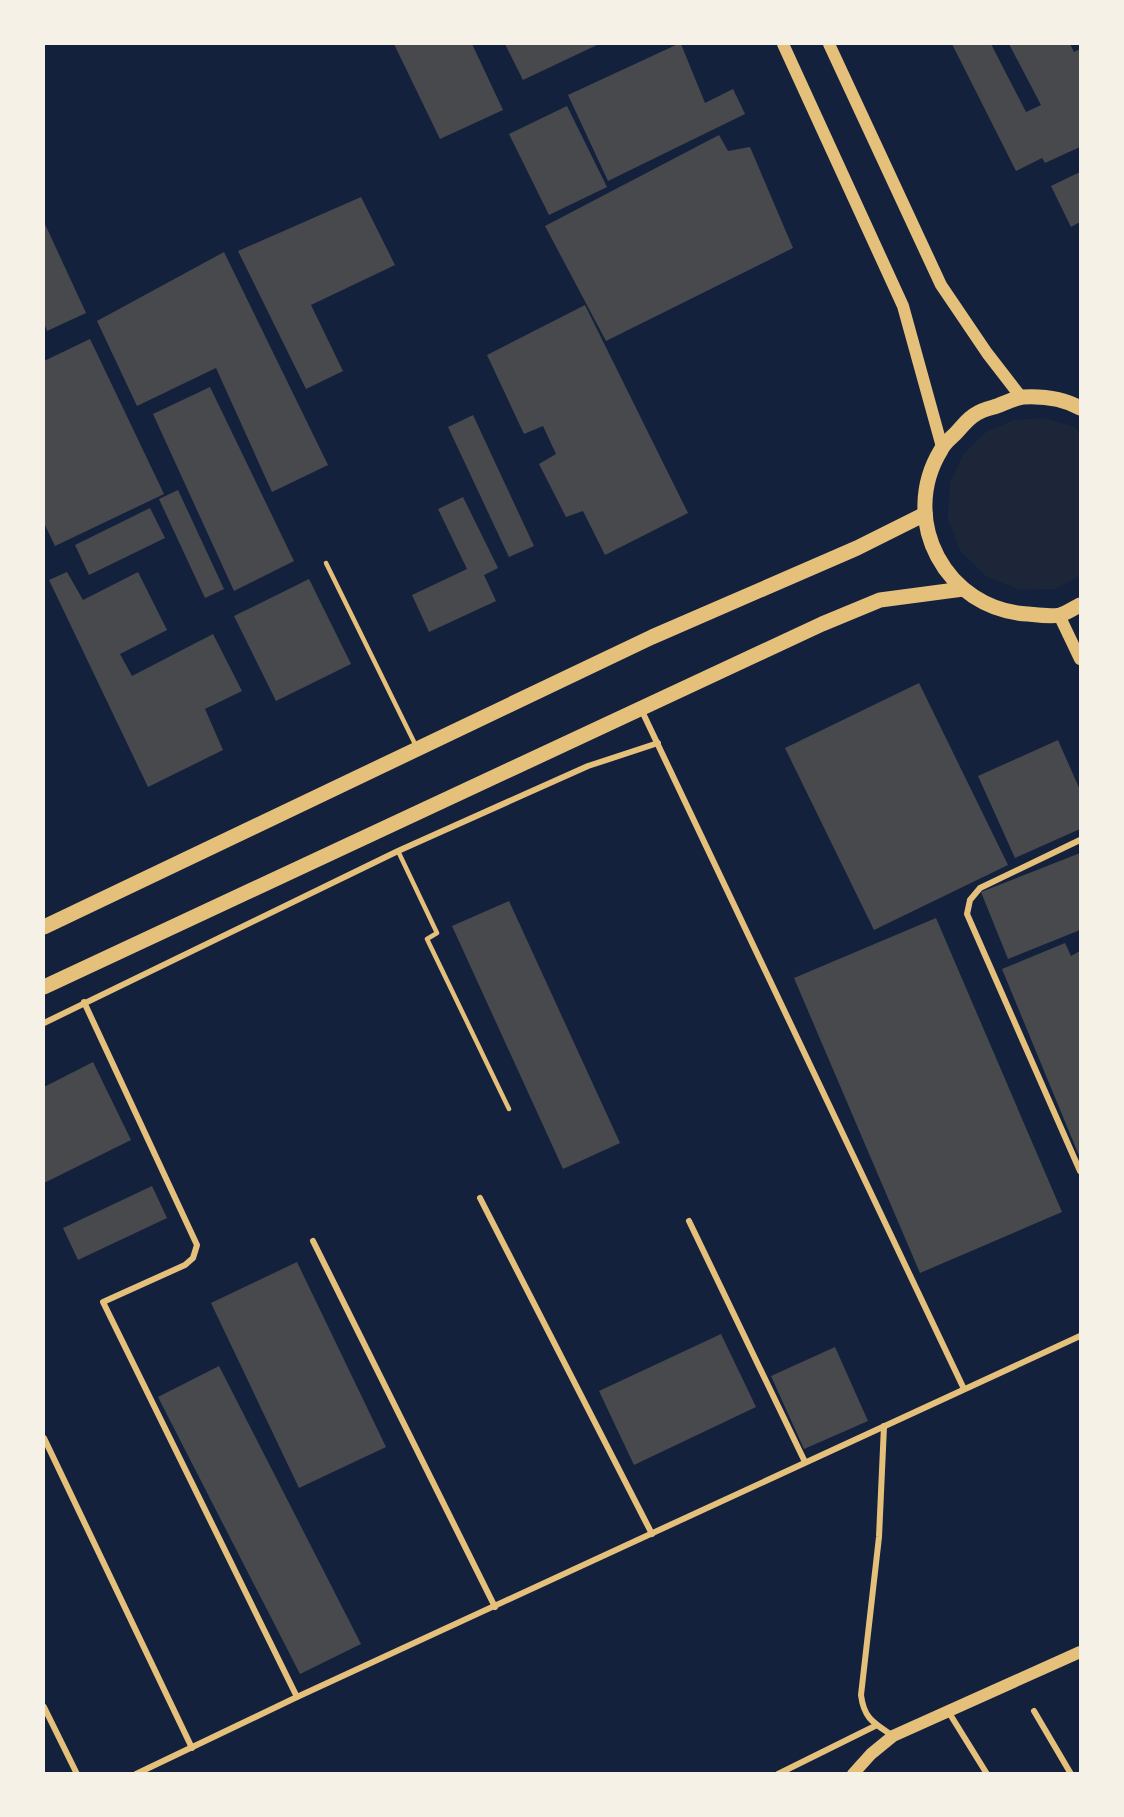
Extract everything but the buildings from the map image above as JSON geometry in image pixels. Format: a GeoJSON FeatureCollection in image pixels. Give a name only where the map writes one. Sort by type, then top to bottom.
{"type":"FeatureCollection","features":[{"type":"Feature","properties":{"kind":"main road"},"geometry":{"type":"LineString","coordinates":[[783,44],[903,306],[942,447]]}},
{"type":"Feature","properties":{"kind":"main road"},"geometry":{"type":"LineString","coordinates":[[829,44],[941,285],[987,353],[1021,397]]}},
{"type":"Feature","properties":{"kind":"main road"},"geometry":{"type":"LineString","coordinates":[[1080,408],[1066,401],[1021,397],[976,413],[942,447],[931,468],[926,490],[925,514],[928,535],[936,555],[948,574],[963,590],[987,605],[1014,614],[1059,615],[1080,605]]}},
{"type":"Feature","properties":{"kind":"main road"},"geometry":{"type":"LineString","coordinates":[[44,927],[652,637],[857,548],[925,514]]}},
{"type":"Feature","properties":{"kind":"main road"},"geometry":{"type":"LineString","coordinates":[[44,987],[822,624],[880,600],[963,590]]}},
{"type":"Feature","properties":{"kind":"main road"},"geometry":{"type":"LineString","coordinates":[[1059,615],[1080,659]]}},
{"type":"Feature","properties":{"kind":"main road"},"geometry":{"type":"LineString","coordinates":[[853,1773],[893,1736],[1080,1652]]}},
{"type":"Feature","properties":{"kind":"street"},"geometry":{"type":"LineString","coordinates":[[641,709],[964,1389]]}},
{"type":"Feature","properties":{"kind":"street"},"geometry":{"type":"LineString","coordinates":[[44,1023],[398,851],[588,766],[658,743]]}},
{"type":"Feature","properties":{"kind":"street"},"geometry":{"type":"LineString","coordinates":[[1080,840],[980,888],[970,900],[967,914],[1080,1171]]}},
{"type":"Feature","properties":{"kind":"street"},"geometry":{"type":"LineString","coordinates":[[84,1002],[197,1245],[193,1258],[185,1265],[103,1302],[297,1697]]}},
{"type":"Feature","properties":{"kind":"street"},"geometry":{"type":"LineString","coordinates":[[480,1197],[652,1534]]}},
{"type":"Feature","properties":{"kind":"street"},"geometry":{"type":"LineString","coordinates":[[689,1221],[805,1462]]}},
{"type":"Feature","properties":{"kind":"street"},"geometry":{"type":"LineString","coordinates":[[313,1241],[495,1607]]}},
{"type":"Feature","properties":{"kind":"street"},"geometry":{"type":"LineString","coordinates":[[136,1773],[1080,1336]]}},
{"type":"Feature","properties":{"kind":"street"},"geometry":{"type":"LineString","coordinates":[[884,1426],[879,1537],[861,1695],[862,1708],[870,1720],[893,1736]]}},
{"type":"Feature","properties":{"kind":"street"},"geometry":{"type":"LineString","coordinates":[[44,1438],[192,1748]]}},
{"type":"Feature","properties":{"kind":"street"},"geometry":{"type":"LineString","coordinates":[[44,1707],[77,1773]]}},
{"type":"Feature","properties":{"kind":"street"},"geometry":{"type":"LineString","coordinates":[[948,1711],[987,1773]]}},
{"type":"Feature","properties":{"kind":"street"},"geometry":{"type":"LineString","coordinates":[[1034,1711],[1071,1773]]}},
{"type":"Feature","properties":{"kind":"street"},"geometry":{"type":"LineString","coordinates":[[778,1773],[877,1725]]}},
{"type":"Feature","properties":{"kind":"lane"},"geometry":{"type":"LineString","coordinates":[[326,563],[417,749]]}},
{"type":"Feature","properties":{"kind":"lane"},"geometry":{"type":"LineString","coordinates":[[398,851],[437,933],[427,939],[509,1109]]}},
{"type":"Feature","properties":{"kind":"shaded area"},"geometry":{"type":"Polygon","coordinates":[[[1044,418],[1074,427],[1080,432],[1080,576],[1055,589],[1020,590],[987,577],[961,552],[948,519],[950,483],[963,455],[985,433],[1013,420],[1044,418]]]}}]}
